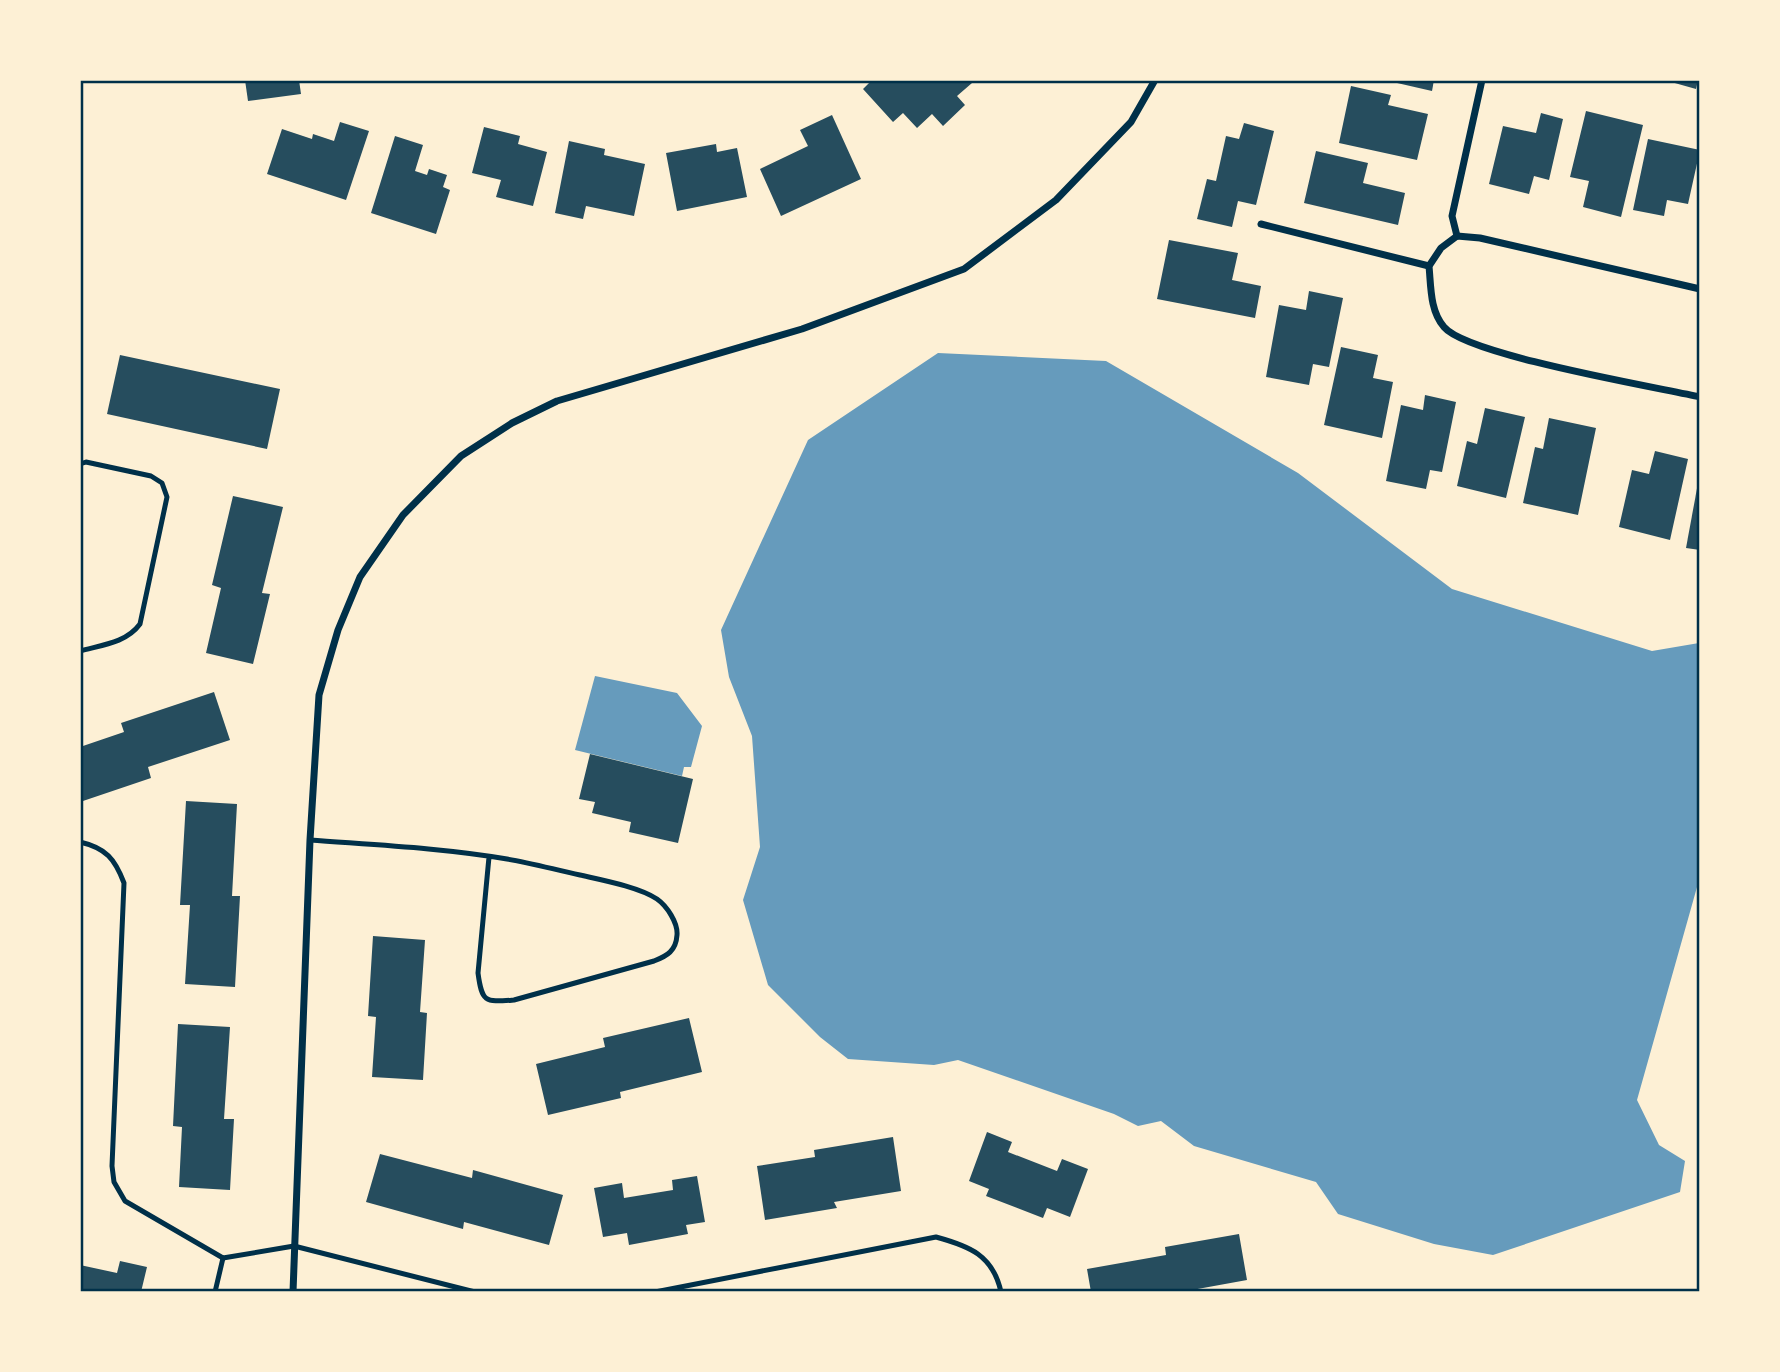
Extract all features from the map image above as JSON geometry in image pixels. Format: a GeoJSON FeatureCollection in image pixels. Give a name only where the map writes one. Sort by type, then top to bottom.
{"type":"FeatureCollection","features":[{"type":"Feature","properties":{"kind":"street"},"geometry":{"type":"LineString","coordinates":[[293,1292],[318,695],[338,630],[360,577],[403,515],[461,456],[512,423],[557,401],[802,329],[964,269],[1056,200],[1131,122],[1155,80]]}},
{"type":"Feature","properties":{"kind":"street"},"geometry":{"type":"LineString","coordinates":[[1457,236],[1452,216],[1482,80]]}},
{"type":"Feature","properties":{"kind":"street"},"geometry":{"type":"LineString","coordinates":[[1261,224],[1429,267]]}},
{"type":"Feature","properties":{"kind":"street"},"geometry":{"type":"LineString","coordinates":[[1699,289],[1480,238],[1457,236],[1441,248],[1429,267],[1436,316],[1446,330],[1475,345],[1517,357],[1699,397]]}},
{"type":"Feature","properties":{"kind":"lane"},"geometry":{"type":"LineString","coordinates":[[80,464],[86,462],[151,476],[162,483],[167,497],[140,624],[133,634],[123,639],[80,651]]}},
{"type":"Feature","properties":{"kind":"lane"},"geometry":{"type":"LineString","coordinates":[[310,840],[408,847],[489,857],[598,879],[658,900],[672,916],[678,932],[674,948],[668,956],[654,961],[514,1000],[484,998],[480,993],[478,973],[489,857]]}},
{"type":"Feature","properties":{"kind":"lane"},"geometry":{"type":"LineString","coordinates":[[80,842],[104,851],[117,863],[124,883],[112,1166],[114,1182],[125,1201],[223,1258],[294,1246],[475,1292]]}},
{"type":"Feature","properties":{"kind":"lane"},"geometry":{"type":"LineString","coordinates":[[655,1292],[936,1237],[967,1246],[987,1260],[1002,1292]]}},
{"type":"Feature","properties":{"kind":"lane"},"geometry":{"type":"LineString","coordinates":[[215,1292],[223,1258]]}},
{"type":"Feature","properties":{"kind":"water"},"geometry":{"type":"Polygon","coordinates":[[[938,353],[1106,361],[1298,473],[1452,589],[1652,651],[1699,643],[1699,880],[1637,1100],[1659,1145],[1685,1161],[1680,1192],[1493,1255],[1434,1244],[1338,1214],[1316,1182],[1194,1146],[1161,1121],[1138,1126],[1114,1114],[958,1060],[934,1065],[848,1059],[820,1037],[768,985],[743,900],[760,847],[752,736],[729,677],[721,630],[808,440],[938,353]]]}},
{"type":"Feature","properties":{"kind":"water"},"geometry":{"type":"Polygon","coordinates":[[[595,676],[677,693],[702,726],[691,767],[684,767],[682,776],[575,750],[595,676]]]}},
{"type":"Feature","properties":{"kind":"building"},"geometry":{"type":"Polygon","coordinates":[[[245,80],[299,80],[301,94],[248,101],[245,80]]]}},
{"type":"Feature","properties":{"kind":"building"},"geometry":{"type":"Polygon","coordinates":[[[872,80],[969,80],[972,83],[957,96],[965,105],[943,126],[932,114],[917,128],[903,113],[893,122],[863,89],[872,80]]]}},
{"type":"Feature","properties":{"kind":"building"},"geometry":{"type":"Polygon","coordinates":[[[1384,80],[1434,80],[1432,91],[1384,80]]]}},
{"type":"Feature","properties":{"kind":"building"},"geometry":{"type":"Polygon","coordinates":[[[1664,80],[1698,80],[1696,89],[1664,80]]]}},
{"type":"Feature","properties":{"kind":"building"},"geometry":{"type":"Polygon","coordinates":[[[1351,86],[1391,95],[1388,105],[1428,114],[1417,160],[1339,143],[1351,86]]]}},
{"type":"Feature","properties":{"kind":"building"},"geometry":{"type":"Polygon","coordinates":[[[1586,111],[1643,125],[1621,217],[1583,207],[1589,181],[1570,177],[1586,111]]]}},
{"type":"Feature","properties":{"kind":"building"},"geometry":{"type":"Polygon","coordinates":[[[1541,113],[1563,119],[1549,180],[1534,176],[1529,194],[1489,184],[1503,126],[1536,133],[1541,113]]]}},
{"type":"Feature","properties":{"kind":"building"},"geometry":{"type":"Polygon","coordinates":[[[832,115],[861,179],[781,216],[760,169],[808,146],[800,130],[832,115]]]}},
{"type":"Feature","properties":{"kind":"building"},"geometry":{"type":"Polygon","coordinates":[[[340,122],[369,131],[346,200],[267,174],[282,129],[312,139],[313,134],[334,141],[340,122]]]}},
{"type":"Feature","properties":{"kind":"building"},"geometry":{"type":"Polygon","coordinates":[[[1244,123],[1274,131],[1256,205],[1238,201],[1232,227],[1197,219],[1207,179],[1216,181],[1226,136],[1239,139],[1244,123]]]}},
{"type":"Feature","properties":{"kind":"building"},"geometry":{"type":"Polygon","coordinates":[[[484,127],[520,136],[518,144],[547,152],[533,206],[496,197],[501,180],[472,173],[484,127]]]}},
{"type":"Feature","properties":{"kind":"building"},"geometry":{"type":"Polygon","coordinates":[[[395,136],[423,145],[415,171],[427,175],[429,169],[447,175],[443,187],[450,190],[436,234],[371,213],[395,136]]]}},
{"type":"Feature","properties":{"kind":"building"},"geometry":{"type":"Polygon","coordinates":[[[1648,139],[1700,150],[1688,204],[1667,200],[1664,216],[1633,210],[1648,139]]]}},
{"type":"Feature","properties":{"kind":"building"},"geometry":{"type":"Polygon","coordinates":[[[569,141],[605,149],[604,155],[645,164],[634,216],[586,206],[583,219],[555,213],[569,141]]]}},
{"type":"Feature","properties":{"kind":"building"},"geometry":{"type":"Polygon","coordinates":[[[716,144],[717,152],[737,148],[747,197],[677,211],[666,153],[716,144]]]}},
{"type":"Feature","properties":{"kind":"building"},"geometry":{"type":"Polygon","coordinates":[[[1316,151],[1368,163],[1363,183],[1405,193],[1398,225],[1304,203],[1316,151]]]}},
{"type":"Feature","properties":{"kind":"building"},"geometry":{"type":"Polygon","coordinates":[[[1169,240],[1238,253],[1232,280],[1261,286],[1255,318],[1157,299],[1169,240]]]}},
{"type":"Feature","properties":{"kind":"building"},"geometry":{"type":"Polygon","coordinates":[[[1309,291],[1343,298],[1329,367],[1313,364],[1309,385],[1266,377],[1279,305],[1306,310],[1309,291]]]}},
{"type":"Feature","properties":{"kind":"building"},"geometry":{"type":"Polygon","coordinates":[[[1341,347],[1378,355],[1373,378],[1393,382],[1382,438],[1324,425],[1341,347]]]}},
{"type":"Feature","properties":{"kind":"building"},"geometry":{"type":"Polygon","coordinates":[[[120,355],[280,389],[267,449],[107,414],[120,355]]]}},
{"type":"Feature","properties":{"kind":"building"},"geometry":{"type":"Polygon","coordinates":[[[1425,395],[1456,402],[1442,472],[1430,470],[1426,489],[1386,481],[1401,405],[1423,410],[1425,395]]]}},
{"type":"Feature","properties":{"kind":"building"},"geometry":{"type":"Polygon","coordinates":[[[1485,408],[1525,417],[1506,498],[1457,486],[1467,441],[1477,444],[1485,408]]]}},
{"type":"Feature","properties":{"kind":"building"},"geometry":{"type":"Polygon","coordinates":[[[1549,418],[1596,428],[1578,515],[1523,503],[1535,447],[1543,449],[1549,418]]]}},
{"type":"Feature","properties":{"kind":"building"},"geometry":{"type":"Polygon","coordinates":[[[1655,451],[1688,459],[1670,540],[1619,527],[1632,470],[1649,474],[1655,451]]]}},
{"type":"Feature","properties":{"kind":"building"},"geometry":{"type":"Polygon","coordinates":[[[1700,483],[1700,550],[1686,548],[1700,483]]]}},
{"type":"Feature","properties":{"kind":"building"},"geometry":{"type":"Polygon","coordinates":[[[233,496],[283,507],[262,593],[270,594],[253,664],[206,653],[221,588],[212,585],[233,496]]]}},
{"type":"Feature","properties":{"kind":"building"},"geometry":{"type":"Polygon","coordinates":[[[214,692],[230,740],[148,767],[151,778],[80,802],[80,747],[124,732],[121,723],[214,692]]]}},
{"type":"Feature","properties":{"kind":"building"},"geometry":{"type":"Polygon","coordinates":[[[590,754],[693,779],[678,843],[629,832],[631,822],[592,813],[595,802],[579,799],[590,754]]]}},
{"type":"Feature","properties":{"kind":"building"},"geometry":{"type":"Polygon","coordinates":[[[186,801],[237,804],[232,896],[240,896],[235,987],[185,984],[190,905],[180,905],[186,801]]]}},
{"type":"Feature","properties":{"kind":"building"},"geometry":{"type":"Polygon","coordinates":[[[373,936],[425,940],[420,1012],[427,1013],[423,1080],[372,1077],[376,1017],[368,1016],[373,936]]]}},
{"type":"Feature","properties":{"kind":"building"},"geometry":{"type":"Polygon","coordinates":[[[689,1018],[702,1072],[620,1092],[621,1098],[548,1115],[536,1064],[605,1047],[603,1038],[689,1018]]]}},
{"type":"Feature","properties":{"kind":"building"},"geometry":{"type":"Polygon","coordinates":[[[178,1024],[230,1027],[224,1119],[234,1119],[230,1190],[179,1187],[182,1127],[173,1126],[178,1024]]]}},
{"type":"Feature","properties":{"kind":"building"},"geometry":{"type":"Polygon","coordinates":[[[987,1132],[1012,1142],[1008,1152],[1057,1171],[1062,1159],[1088,1169],[1070,1217],[1047,1208],[1043,1218],[986,1196],[989,1189],[969,1181],[987,1132]]]}},
{"type":"Feature","properties":{"kind":"building"},"geometry":{"type":"Polygon","coordinates":[[[893,1137],[901,1191],[834,1202],[837,1208],[765,1220],[757,1166],[815,1157],[814,1150],[893,1137]]]}},
{"type":"Feature","properties":{"kind":"building"},"geometry":{"type":"Polygon","coordinates":[[[380,1154],[472,1178],[473,1170],[563,1195],[549,1245],[464,1222],[463,1229],[366,1202],[380,1154]]]}},
{"type":"Feature","properties":{"kind":"building"},"geometry":{"type":"Polygon","coordinates":[[[697,1176],[705,1222],[686,1225],[688,1234],[629,1245],[627,1233],[603,1237],[594,1188],[622,1183],[624,1198],[673,1190],[672,1180],[697,1176]]]}},
{"type":"Feature","properties":{"kind":"building"},"geometry":{"type":"Polygon","coordinates":[[[1239,1234],[1247,1280],[1181,1292],[1091,1292],[1087,1269],[1166,1255],[1165,1247],[1239,1234]]]}},
{"type":"Feature","properties":{"kind":"building"},"geometry":{"type":"Polygon","coordinates":[[[120,1261],[147,1267],[141,1292],[80,1292],[80,1265],[117,1273],[120,1261]]]}}]}
